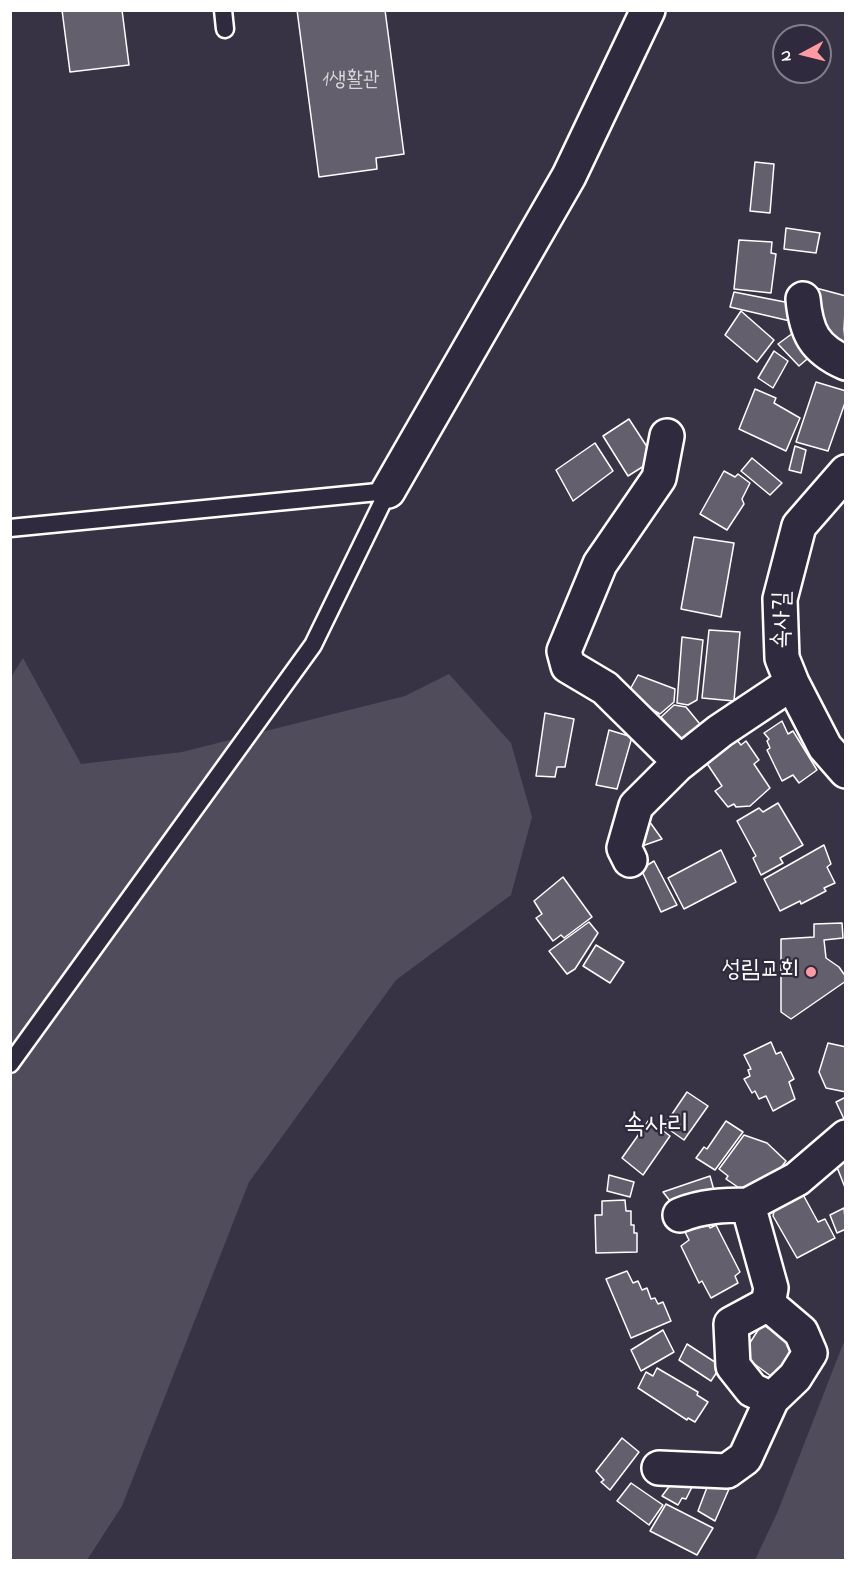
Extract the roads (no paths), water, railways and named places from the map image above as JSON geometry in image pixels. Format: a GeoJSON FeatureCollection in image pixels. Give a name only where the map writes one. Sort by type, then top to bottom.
{"type":"FeatureCollection","features":[{"type":"Feature","properties":{"kind":"street"},"geometry":{"type":"LineString","coordinates":[[388,491],[569,176],[648,10]]}},
{"type":"Feature","properties":{"kind":"street"},"geometry":{"type":"LineString","coordinates":[[802,299],[805,320],[812,340],[834,358],[846,363]]}},
{"type":"Feature","properties":{"kind":"street"},"geometry":{"type":"LineString","coordinates":[[667,436],[659,478],[600,564],[564,651],[568,666],[605,688],[681,762]]}},
{"type":"Feature","properties":{"kind":"street","name":"속사길"},"geometry":{"type":"LineString","coordinates":[[846,472],[799,526],[780,599],[782,658],[792,683],[825,747],[846,771]]}},
{"type":"Feature","properties":{"kind":"street"},"geometry":{"type":"LineString","coordinates":[[630,860],[624,848],[636,806],[681,762],[720,731],[792,683]]}},
{"type":"Feature","properties":{"kind":"street"},"geometry":{"type":"LineString","coordinates":[[680,1215],[713,1207],[748,1205],[797,1179],[846,1137]]}},
{"type":"Feature","properties":{"kind":"street"},"geometry":{"type":"LineString","coordinates":[[748,1205],[771,1288],[768,1304]]}},
{"type":"Feature","properties":{"kind":"street"},"geometry":{"type":"LineString","coordinates":[[768,1304],[731,1324],[733,1366],[752,1390],[772,1399]]}},
{"type":"Feature","properties":{"kind":"street"},"geometry":{"type":"LineString","coordinates":[[659,1468],[727,1471],[745,1458],[772,1399],[795,1377],[810,1353],[801,1332],[768,1304]]}},
{"type":"Feature","properties":{"kind":"lane"},"geometry":{"type":"LineString","coordinates":[[222,10],[225,29]]}},
{"type":"Feature","properties":{"kind":"lane"},"geometry":{"type":"LineString","coordinates":[[10,528],[388,491]]}},
{"type":"Feature","properties":{"kind":"lane"},"geometry":{"type":"LineString","coordinates":[[10,1064],[313,645],[388,491]]}},
{"type":"Feature","properties":{"kind":"place","name":"성림교회"},"geometry":{"type":"Point","coordinates":[811,972]}},
{"type":"Feature","properties":{"kind":"district","name":"속사리"},"geometry":{"type":"Point","coordinates":[656,1128]}}]}
